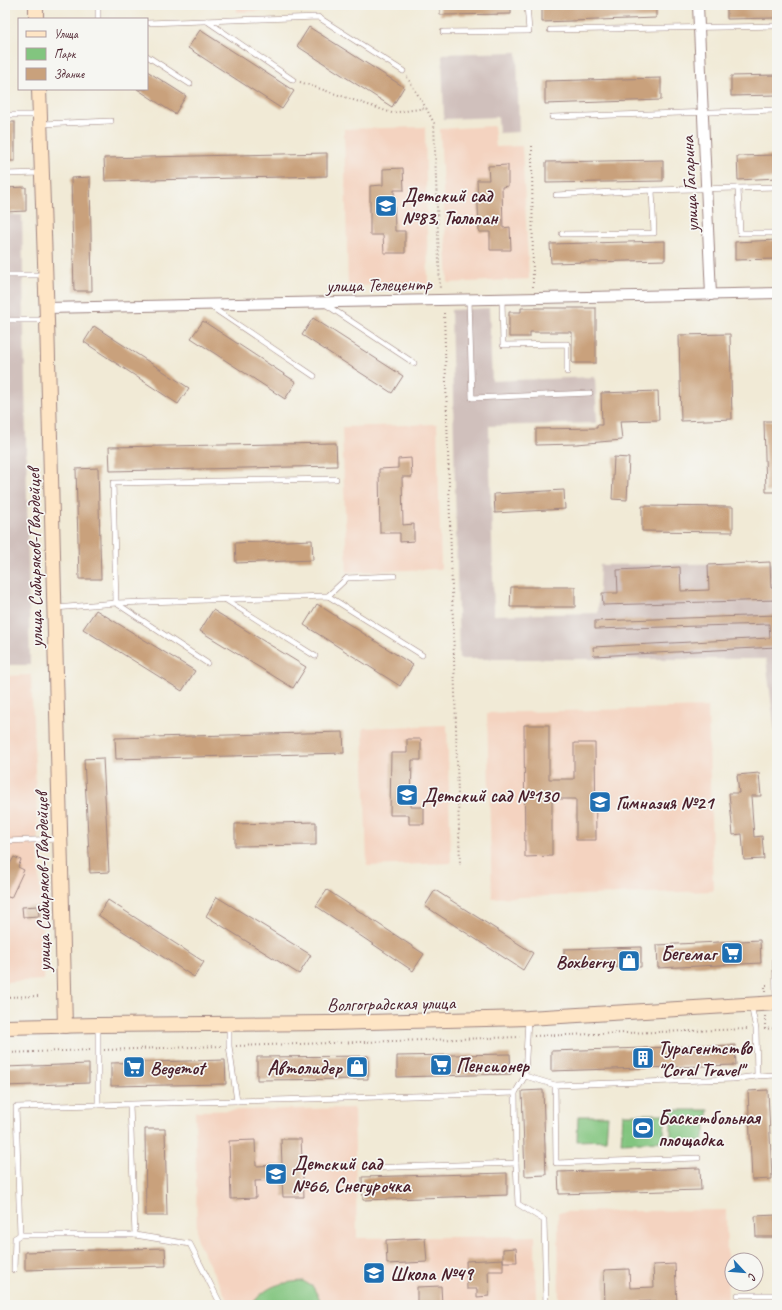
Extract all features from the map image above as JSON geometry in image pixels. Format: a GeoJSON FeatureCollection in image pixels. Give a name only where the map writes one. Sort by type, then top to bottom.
{"type":"FeatureCollection","features":[{"type":"Feature","properties":{"kind":"street"},"geometry":{"type":"LineString","coordinates":[[36,5],[36,18]]}},
{"type":"Feature","properties":{"kind":"street","name":"улица Гагарина"},"geometry":{"type":"LineString","coordinates":[[698,5],[711,295]]}},
{"type":"Feature","properties":{"kind":"street","name":"улица Сибиряков-Гвардейцев"},"geometry":{"type":"LineString","coordinates":[[38,90],[46,275],[65,1026]]}},
{"type":"Feature","properties":{"kind":"street"},"geometry":{"type":"LineString","coordinates":[[711,295],[777,293]]}},
{"type":"Feature","properties":{"kind":"street","name":"улица Телецентр"},"geometry":{"type":"LineString","coordinates":[[47,314],[208,305],[711,295]]}},
{"type":"Feature","properties":{"kind":"street","name":"Волгоградская улица"},"geometry":{"type":"LineString","coordinates":[[5,1027],[329,1024],[528,1018],[777,1003]]}},
{"type":"Feature","properties":{"kind":"lane"},"geometry":{"type":"LineString","coordinates":[[98,5],[98,18]]}},
{"type":"Feature","properties":{"kind":"lane"},"geometry":{"type":"LineString","coordinates":[[442,32],[528,31],[527,5]]}},
{"type":"Feature","properties":{"kind":"lane"},"geometry":{"type":"LineString","coordinates":[[148,23],[318,17],[403,71]]}},
{"type":"Feature","properties":{"kind":"lane"},"geometry":{"type":"LineString","coordinates":[[206,21],[293,80]]}},
{"type":"Feature","properties":{"kind":"lane"},"geometry":{"type":"LineString","coordinates":[[550,30],[777,26]]}},
{"type":"Feature","properties":{"kind":"lane"},"geometry":{"type":"LineString","coordinates":[[148,57],[190,84]]}},
{"type":"Feature","properties":{"kind":"lane"},"geometry":{"type":"LineString","coordinates":[[552,117],[777,110]]}},
{"type":"Feature","properties":{"kind":"lane"},"geometry":{"type":"LineString","coordinates":[[5,115],[40,120],[111,121]]}},
{"type":"Feature","properties":{"kind":"lane"},"geometry":{"type":"LineString","coordinates":[[5,174],[42,173]]}},
{"type":"Feature","properties":{"kind":"lane"},"geometry":{"type":"LineString","coordinates":[[556,195],[706,188],[777,188]]}},
{"type":"Feature","properties":{"kind":"lane"},"geometry":{"type":"LineString","coordinates":[[738,188],[740,233],[777,232]]}},
{"type":"Feature","properties":{"kind":"lane"},"geometry":{"type":"LineString","coordinates":[[562,234],[654,233],[652,190]]}},
{"type":"Feature","properties":{"kind":"lane"},"geometry":{"type":"LineString","coordinates":[[5,275],[46,275]]}},
{"type":"Feature","properties":{"kind":"lane"},"geometry":{"type":"LineString","coordinates":[[502,299],[503,345],[567,344],[568,372]]}},
{"type":"Feature","properties":{"kind":"lane"},"geometry":{"type":"LineString","coordinates":[[469,300],[472,398],[590,393]]}},
{"type":"Feature","properties":{"kind":"lane"},"geometry":{"type":"LineString","coordinates":[[323,302],[414,363]]}},
{"type":"Feature","properties":{"kind":"lane"},"geometry":{"type":"LineString","coordinates":[[208,305],[314,376]]}},
{"type":"Feature","properties":{"kind":"lane"},"geometry":{"type":"LineString","coordinates":[[5,320],[47,314]]}},
{"type":"Feature","properties":{"kind":"lane"},"geometry":{"type":"LineString","coordinates":[[116,603],[113,483],[336,479]]}},
{"type":"Feature","properties":{"kind":"lane"},"geometry":{"type":"LineString","coordinates":[[328,596],[347,578],[394,576]]}},
{"type":"Feature","properties":{"kind":"lane"},"geometry":{"type":"LineString","coordinates":[[55,608],[116,603],[328,596],[422,655]]}},
{"type":"Feature","properties":{"kind":"lane"},"geometry":{"type":"LineString","coordinates":[[225,599],[315,656]]}},
{"type":"Feature","properties":{"kind":"lane"},"geometry":{"type":"LineString","coordinates":[[116,603],[207,663]]}},
{"type":"Feature","properties":{"kind":"lane"},"geometry":{"type":"LineString","coordinates":[[5,841],[61,839]]}},
{"type":"Feature","properties":{"kind":"lane"},"geometry":{"type":"LineString","coordinates":[[776,930],[777,1003]]}},
{"type":"Feature","properties":{"kind":"lane"},"geometry":{"type":"LineString","coordinates":[[751,1004],[756,1029],[757,1076]]}},
{"type":"Feature","properties":{"kind":"lane"},"geometry":{"type":"LineString","coordinates":[[528,1018],[525,1076],[515,1093],[518,1204],[544,1220],[546,1305]]}},
{"type":"Feature","properties":{"kind":"lane"},"geometry":{"type":"LineString","coordinates":[[229,1024],[229,1046],[237,1101]]}},
{"type":"Feature","properties":{"kind":"lane"},"geometry":{"type":"LineString","coordinates":[[98,1025],[98,1106]]}},
{"type":"Feature","properties":{"kind":"lane"},"geometry":{"type":"LineString","coordinates":[[525,1076],[555,1085],[733,1079],[777,1075]]}},
{"type":"Feature","properties":{"kind":"lane"},"geometry":{"type":"LineString","coordinates":[[555,1085],[556,1163],[698,1158]]}},
{"type":"Feature","properties":{"kind":"lane"},"geometry":{"type":"LineString","coordinates":[[20,1235],[16,1107],[98,1106],[515,1093]]}},
{"type":"Feature","properties":{"kind":"lane"},"geometry":{"type":"LineString","coordinates":[[130,1105],[135,1235]]}},
{"type":"Feature","properties":{"kind":"lane"},"geometry":{"type":"LineString","coordinates":[[367,1168],[516,1163]]}},
{"type":"Feature","properties":{"kind":"lane"},"geometry":{"type":"LineString","coordinates":[[14,1270],[15,1238],[20,1235],[135,1235],[190,1244],[221,1305]]}},
{"type":"Feature","properties":{"kind":"lane"},"geometry":{"type":"LineString","coordinates":[[738,1295],[777,1295]]}},
{"type":"Feature","properties":{"kind":"path"},"geometry":{"type":"LineString","coordinates":[[403,71],[434,123],[440,290],[433,290]]}},
{"type":"Feature","properties":{"kind":"path"},"geometry":{"type":"LineString","coordinates":[[293,80],[392,113],[426,108]]}},
{"type":"Feature","properties":{"kind":"path"},"geometry":{"type":"LineString","coordinates":[[526,288],[534,288],[532,146]]}},
{"type":"Feature","properties":{"kind":"path"},"geometry":{"type":"LineString","coordinates":[[444,313],[460,865]]}},
{"type":"Feature","properties":{"kind":"path"},"geometry":{"type":"LineString","coordinates":[[5,997],[38,996]]}},
{"type":"Feature","properties":{"kind":"path"},"geometry":{"type":"LineString","coordinates":[[5,1053],[777,1028]]}},
{"type":"Feature","properties":{"kind":"shaded area"},"geometry":{"type":"Polygon","coordinates":[[[237,5],[352,5],[352,7],[237,12],[237,5]]]}},
{"type":"Feature","properties":{"kind":"shaded area"},"geometry":{"type":"Polygon","coordinates":[[[517,52],[519,132],[499,133],[498,117],[444,119],[442,54],[517,52]]]}},
{"type":"Feature","properties":{"kind":"shaded area"},"geometry":{"type":"Polygon","coordinates":[[[494,126],[496,147],[522,146],[529,279],[448,283],[440,129],[494,126]]]}},
{"type":"Feature","properties":{"kind":"shaded area","name":"Детский сад №83, Тюльпан"},"geometry":{"type":"Polygon","coordinates":[[[425,127],[428,284],[348,286],[344,129],[425,127]]]}},
{"type":"Feature","properties":{"kind":"shaded area"},"geometry":{"type":"Polygon","coordinates":[[[5,215],[22,215],[30,665],[5,665],[5,215]]]}},
{"type":"Feature","properties":{"kind":"shaded area"},"geometry":{"type":"Polygon","coordinates":[[[489,308],[492,381],[595,377],[597,423],[489,426],[494,615],[598,613],[600,565],[777,563],[777,731],[775,731],[766,659],[459,659],[451,310],[489,308]]]}},
{"type":"Feature","properties":{"kind":"shaded area"},"geometry":{"type":"Polygon","coordinates":[[[437,424],[441,569],[347,572],[342,427],[437,424]]]}},
{"type":"Feature","properties":{"kind":"shaded area"},"geometry":{"type":"Polygon","coordinates":[[[31,675],[44,980],[5,982],[5,676],[31,675]]]}},
{"type":"Feature","properties":{"kind":"shaded area","name":"Гимназия №21"},"geometry":{"type":"Polygon","coordinates":[[[708,707],[713,891],[492,898],[487,713],[708,707]]]}},
{"type":"Feature","properties":{"kind":"shaded area","name":"Детский сад №130"},"geometry":{"type":"Polygon","coordinates":[[[447,725],[451,863],[367,866],[363,728],[447,725]]]}},
{"type":"Feature","properties":{"kind":"shaded area"},"geometry":{"type":"Polygon","coordinates":[[[354,1108],[357,1238],[535,1236],[536,1305],[230,1305],[197,1241],[195,1111],[354,1108]]]}},
{"type":"Feature","properties":{"kind":"shaded area"},"geometry":{"type":"Polygon","coordinates":[[[726,1210],[727,1252],[724,1252],[724,1292],[728,1292],[728,1305],[559,1305],[558,1212],[726,1210]]]}},
{"type":"Feature","properties":{"kind":"green space"},"geometry":{"type":"Polygon","coordinates":[[[671,1110],[709,1110],[703,1142],[671,1139],[671,1110]]]}},
{"type":"Feature","properties":{"kind":"green space","name":"Баскетбольная площадка"},"geometry":{"type":"Polygon","coordinates":[[[623,1114],[666,1114],[663,1141],[621,1143],[623,1114]]]}},
{"type":"Feature","properties":{"kind":"green space"},"geometry":{"type":"Polygon","coordinates":[[[578,1116],[608,1116],[606,1140],[577,1141],[578,1116]]]}},
{"type":"Feature","properties":{"kind":"green space"},"geometry":{"type":"Polygon","coordinates":[[[303,1281],[313,1287],[323,1305],[251,1305],[263,1293],[274,1286],[303,1281]]]}},
{"type":"Feature","properties":{"kind":"building"},"geometry":{"type":"Polygon","coordinates":[[[440,5],[511,5],[511,14],[440,15],[440,5]]]}},
{"type":"Feature","properties":{"kind":"building"},"geometry":{"type":"Polygon","coordinates":[[[542,5],[656,5],[656,18],[542,22],[542,5]]]}},
{"type":"Feature","properties":{"kind":"building"},"geometry":{"type":"Polygon","coordinates":[[[727,5],[777,5],[777,18],[727,19],[727,5]]]}},
{"type":"Feature","properties":{"kind":"building"},"geometry":{"type":"Polygon","coordinates":[[[309,27],[404,87],[392,107],[297,46],[309,27]]]}},
{"type":"Feature","properties":{"kind":"building"},"geometry":{"type":"Polygon","coordinates":[[[200,30],[294,91],[282,109],[188,48],[200,30]]]}},
{"type":"Feature","properties":{"kind":"building"},"geometry":{"type":"Polygon","coordinates":[[[148,72],[186,96],[175,114],[139,90],[148,90],[148,72]]]}},
{"type":"Feature","properties":{"kind":"building"},"geometry":{"type":"Polygon","coordinates":[[[777,75],[777,95],[731,96],[731,76],[777,75]]]}},
{"type":"Feature","properties":{"kind":"building"},"geometry":{"type":"Polygon","coordinates":[[[661,78],[661,100],[545,104],[545,81],[661,78]]]}},
{"type":"Feature","properties":{"kind":"building"},"geometry":{"type":"Polygon","coordinates":[[[5,122],[15,122],[15,161],[5,161],[5,122]]]}},
{"type":"Feature","properties":{"kind":"building"},"geometry":{"type":"Polygon","coordinates":[[[327,153],[327,176],[105,181],[104,158],[327,153]]]}},
{"type":"Feature","properties":{"kind":"building"},"geometry":{"type":"Polygon","coordinates":[[[777,155],[777,178],[738,180],[737,156],[777,155]]]}},
{"type":"Feature","properties":{"kind":"building"},"geometry":{"type":"Polygon","coordinates":[[[663,160],[663,181],[546,183],[546,162],[663,160]]]}},
{"type":"Feature","properties":{"kind":"building"},"geometry":{"type":"Polygon","coordinates":[[[508,165],[508,186],[502,187],[503,228],[510,227],[511,250],[490,250],[490,232],[479,232],[477,180],[489,180],[488,166],[508,165]]]}},
{"type":"Feature","properties":{"kind":"building"},"geometry":{"type":"Polygon","coordinates":[[[403,168],[404,190],[394,190],[395,231],[405,231],[405,253],[384,253],[383,235],[370,235],[370,186],[383,185],[383,169],[403,168]]]}},
{"type":"Feature","properties":{"kind":"building"},"geometry":{"type":"Polygon","coordinates":[[[90,177],[92,291],[74,291],[71,178],[90,177]]]}},
{"type":"Feature","properties":{"kind":"building"},"geometry":{"type":"Polygon","coordinates":[[[26,187],[26,211],[5,212],[5,188],[26,187]]]}},
{"type":"Feature","properties":{"kind":"building"},"geometry":{"type":"Polygon","coordinates":[[[777,240],[777,259],[735,260],[735,242],[777,240]]]}},
{"type":"Feature","properties":{"kind":"building"},"geometry":{"type":"Polygon","coordinates":[[[665,241],[665,260],[551,263],[550,244],[665,241]]]}},
{"type":"Feature","properties":{"kind":"building"},"geometry":{"type":"Polygon","coordinates":[[[521,308],[596,308],[596,363],[572,363],[572,332],[530,332],[530,337],[509,337],[509,312],[521,312],[521,308]]]}},
{"type":"Feature","properties":{"kind":"building"},"geometry":{"type":"Polygon","coordinates":[[[313,318],[403,376],[392,393],[302,335],[313,318]]]}},
{"type":"Feature","properties":{"kind":"building"},"geometry":{"type":"Polygon","coordinates":[[[203,321],[296,382],[285,399],[191,338],[203,321]]]}},
{"type":"Feature","properties":{"kind":"building"},"geometry":{"type":"Polygon","coordinates":[[[94,326],[189,388],[178,404],[84,342],[94,326]]]}},
{"type":"Feature","properties":{"kind":"building"},"geometry":{"type":"Polygon","coordinates":[[[730,334],[732,419],[681,421],[679,335],[730,334]]]}},
{"type":"Feature","properties":{"kind":"building"},"geometry":{"type":"Polygon","coordinates":[[[658,391],[659,420],[620,421],[622,440],[577,444],[536,445],[536,429],[597,428],[597,425],[602,425],[601,393],[658,391]]]}},
{"type":"Feature","properties":{"kind":"building"},"geometry":{"type":"Polygon","coordinates":[[[764,421],[777,421],[777,492],[766,492],[764,421]]]}},
{"type":"Feature","properties":{"kind":"building"},"geometry":{"type":"Polygon","coordinates":[[[336,443],[337,466],[110,471],[109,447],[336,443]]]}},
{"type":"Feature","properties":{"kind":"building"},"geometry":{"type":"Polygon","coordinates":[[[614,457],[629,458],[627,500],[612,499],[614,457]]]}},
{"type":"Feature","properties":{"kind":"building"},"geometry":{"type":"Polygon","coordinates":[[[411,458],[412,477],[402,477],[403,525],[414,524],[414,541],[400,542],[400,533],[380,533],[379,469],[398,468],[398,459],[411,458]]]}},
{"type":"Feature","properties":{"kind":"building"},"geometry":{"type":"Polygon","coordinates":[[[98,468],[101,579],[79,579],[76,469],[98,468]]]}},
{"type":"Feature","properties":{"kind":"building"},"geometry":{"type":"Polygon","coordinates":[[[564,490],[565,509],[495,513],[494,494],[564,490]]]}},
{"type":"Feature","properties":{"kind":"building"},"geometry":{"type":"Polygon","coordinates":[[[642,506],[733,507],[733,532],[642,531],[642,506]]]}},
{"type":"Feature","properties":{"kind":"building"},"geometry":{"type":"Polygon","coordinates":[[[312,540],[313,560],[236,563],[235,543],[312,540]]]}},
{"type":"Feature","properties":{"kind":"building"},"geometry":{"type":"Polygon","coordinates":[[[770,562],[771,588],[777,588],[777,600],[603,605],[602,593],[618,593],[617,570],[680,567],[681,591],[709,590],[708,565],[770,562]]]}},
{"type":"Feature","properties":{"kind":"building"},"geometry":{"type":"Polygon","coordinates":[[[511,587],[575,587],[575,607],[510,607],[511,587]]]}},
{"type":"Feature","properties":{"kind":"building"},"geometry":{"type":"Polygon","coordinates":[[[317,604],[413,665],[400,686],[304,625],[317,604]]]}},
{"type":"Feature","properties":{"kind":"building"},"geometry":{"type":"Polygon","coordinates":[[[96,610],[195,671],[182,691],[83,629],[96,610]]]}},
{"type":"Feature","properties":{"kind":"building"},"geometry":{"type":"Polygon","coordinates":[[[213,610],[306,667],[293,688],[200,631],[213,610]]]}},
{"type":"Feature","properties":{"kind":"building"},"geometry":{"type":"Polygon","coordinates":[[[777,615],[777,647],[594,656],[593,647],[770,638],[769,624],[595,629],[595,621],[777,615]]]}},
{"type":"Feature","properties":{"kind":"building"},"geometry":{"type":"Polygon","coordinates":[[[524,725],[549,725],[549,779],[574,779],[574,743],[595,743],[596,840],[576,840],[576,799],[552,799],[552,856],[525,857],[524,725]]]}},
{"type":"Feature","properties":{"kind":"building"},"geometry":{"type":"Polygon","coordinates":[[[343,732],[344,753],[116,759],[115,738],[343,732]]]}},
{"type":"Feature","properties":{"kind":"building"},"geometry":{"type":"Polygon","coordinates":[[[407,739],[421,739],[421,760],[412,760],[411,807],[424,807],[424,824],[409,824],[409,815],[390,815],[391,753],[407,753],[407,739]]]}},
{"type":"Feature","properties":{"kind":"building"},"geometry":{"type":"Polygon","coordinates":[[[103,758],[109,872],[90,873],[84,759],[103,758]]]}},
{"type":"Feature","properties":{"kind":"building"},"geometry":{"type":"Polygon","coordinates":[[[759,773],[761,796],[751,796],[754,837],[762,836],[764,859],[744,860],[742,834],[733,835],[729,793],[739,793],[737,775],[759,773]]]}},
{"type":"Feature","properties":{"kind":"building"},"geometry":{"type":"Polygon","coordinates":[[[316,822],[316,845],[235,846],[235,824],[316,822]]]}},
{"type":"Feature","properties":{"kind":"building"},"geometry":{"type":"Polygon","coordinates":[[[14,857],[21,860],[18,867],[24,870],[11,898],[5,896],[5,862],[10,864],[14,857]]]}},
{"type":"Feature","properties":{"kind":"building"},"geometry":{"type":"Polygon","coordinates":[[[327,890],[424,954],[413,971],[316,906],[327,890]]]}},
{"type":"Feature","properties":{"kind":"building"},"geometry":{"type":"Polygon","coordinates":[[[435,890],[533,953],[523,970],[425,906],[435,890]]]}},
{"type":"Feature","properties":{"kind":"building"},"geometry":{"type":"Polygon","coordinates":[[[217,897],[311,955],[299,974],[206,916],[217,897]]]}},
{"type":"Feature","properties":{"kind":"building"},"geometry":{"type":"Polygon","coordinates":[[[108,900],[204,962],[194,977],[98,915],[108,900]]]}},
{"type":"Feature","properties":{"kind":"building"},"geometry":{"type":"Polygon","coordinates":[[[38,906],[39,916],[23,917],[22,907],[38,906]]]}},
{"type":"Feature","properties":{"kind":"building"},"geometry":{"type":"Polygon","coordinates":[[[760,940],[761,963],[658,968],[657,945],[760,940]]]}},
{"type":"Feature","properties":{"kind":"building"},"geometry":{"type":"Polygon","coordinates":[[[641,947],[641,967],[564,968],[564,949],[641,947]]]}},
{"type":"Feature","properties":{"kind":"building","name":"Турагентство \"Coral Travel\""},"geometry":{"type":"Polygon","coordinates":[[[735,1045],[736,1065],[551,1071],[551,1051],[735,1045]]]}},
{"type":"Feature","properties":{"kind":"building"},"geometry":{"type":"Polygon","coordinates":[[[510,1054],[511,1074],[397,1077],[397,1056],[510,1054]]]}},
{"type":"Feature","properties":{"kind":"building"},"geometry":{"type":"Polygon","coordinates":[[[368,1056],[368,1079],[257,1080],[257,1057],[368,1056]]]}},
{"type":"Feature","properties":{"kind":"building"},"geometry":{"type":"Polygon","coordinates":[[[225,1060],[226,1084],[111,1086],[111,1063],[225,1060]]]}},
{"type":"Feature","properties":{"kind":"building"},"geometry":{"type":"Polygon","coordinates":[[[89,1064],[89,1083],[5,1086],[5,1067],[89,1064]]]}},
{"type":"Feature","properties":{"kind":"building"},"geometry":{"type":"Polygon","coordinates":[[[543,1090],[546,1175],[525,1176],[522,1091],[543,1090]]]}},
{"type":"Feature","properties":{"kind":"building"},"geometry":{"type":"Polygon","coordinates":[[[768,1090],[772,1179],[752,1180],[748,1091],[768,1090]]]}},
{"type":"Feature","properties":{"kind":"building"},"geometry":{"type":"Polygon","coordinates":[[[145,1129],[165,1129],[167,1216],[146,1216],[145,1129]]]}},
{"type":"Feature","properties":{"kind":"building"},"geometry":{"type":"Polygon","coordinates":[[[281,1139],[301,1139],[304,1197],[283,1197],[282,1180],[255,1181],[256,1198],[231,1199],[229,1141],[255,1140],[256,1166],[282,1165],[281,1139]]]}},
{"type":"Feature","properties":{"kind":"building"},"geometry":{"type":"Polygon","coordinates":[[[700,1168],[701,1190],[559,1194],[558,1172],[700,1168]]]}},
{"type":"Feature","properties":{"kind":"building"},"geometry":{"type":"Polygon","coordinates":[[[507,1173],[507,1195],[363,1200],[362,1177],[507,1173]]]}},
{"type":"Feature","properties":{"kind":"building"},"geometry":{"type":"Polygon","coordinates":[[[777,1215],[777,1237],[756,1237],[755,1216],[777,1215]]]}},
{"type":"Feature","properties":{"kind":"building"},"geometry":{"type":"Polygon","coordinates":[[[425,1238],[427,1262],[387,1264],[386,1240],[425,1238]]]}},
{"type":"Feature","properties":{"kind":"building"},"geometry":{"type":"Polygon","coordinates":[[[165,1248],[166,1266],[25,1270],[25,1252],[165,1248]]]}},
{"type":"Feature","properties":{"kind":"building"},"geometry":{"type":"Polygon","coordinates":[[[516,1248],[517,1262],[503,1262],[503,1249],[516,1248]]]}},
{"type":"Feature","properties":{"kind":"building"},"geometry":{"type":"Polygon","coordinates":[[[503,1259],[503,1271],[488,1271],[489,1296],[477,1297],[477,1289],[467,1289],[466,1261],[503,1259]]]}},
{"type":"Feature","properties":{"kind":"building"},"geometry":{"type":"Polygon","coordinates":[[[675,1264],[677,1305],[655,1305],[655,1301],[628,1302],[628,1305],[605,1305],[604,1270],[629,1269],[630,1288],[654,1287],[653,1265],[675,1264]]]}},
{"type":"Feature","properties":{"kind":"building"},"geometry":{"type":"Polygon","coordinates":[[[441,1286],[442,1305],[417,1305],[417,1287],[441,1286]]]}},
{"type":"Feature","properties":{"kind":"place","name":"Детский сад №83, Тюльпан"},"geometry":{"type":"Point","coordinates":[386,206]}},
{"type":"Feature","properties":{"kind":"place","name":"Детский сад №130"},"geometry":{"type":"Point","coordinates":[407,795]}},
{"type":"Feature","properties":{"kind":"place","name":"Гимназия №21"},"geometry":{"type":"Point","coordinates":[600,802]}},
{"type":"Feature","properties":{"kind":"place","name":"Бегемаг"},"geometry":{"type":"Point","coordinates":[732,953]}},
{"type":"Feature","properties":{"kind":"place","name":"Boxberry"},"geometry":{"type":"Point","coordinates":[629,961]}},
{"type":"Feature","properties":{"kind":"place","name":"Турагентство \"Coral Travel\""},"geometry":{"type":"Point","coordinates":[643,1058]}},
{"type":"Feature","properties":{"kind":"place","name":"Пенсионер"},"geometry":{"type":"Point","coordinates":[441,1065]}},
{"type":"Feature","properties":{"kind":"place","name":"Begemot"},"geometry":{"type":"Point","coordinates":[134,1067]}},
{"type":"Feature","properties":{"kind":"place","name":"Автолидер"},"geometry":{"type":"Point","coordinates":[357,1067]}},
{"type":"Feature","properties":{"kind":"place","name":"Баскетбольная площадка"},"geometry":{"type":"Point","coordinates":[643,1128]}},
{"type":"Feature","properties":{"kind":"place","name":"Детский сад №66, Снегурочка"},"geometry":{"type":"Point","coordinates":[276,1174]}},
{"type":"Feature","properties":{"kind":"place","name":"Школа №49"},"geometry":{"type":"Point","coordinates":[374,1273]}}]}
